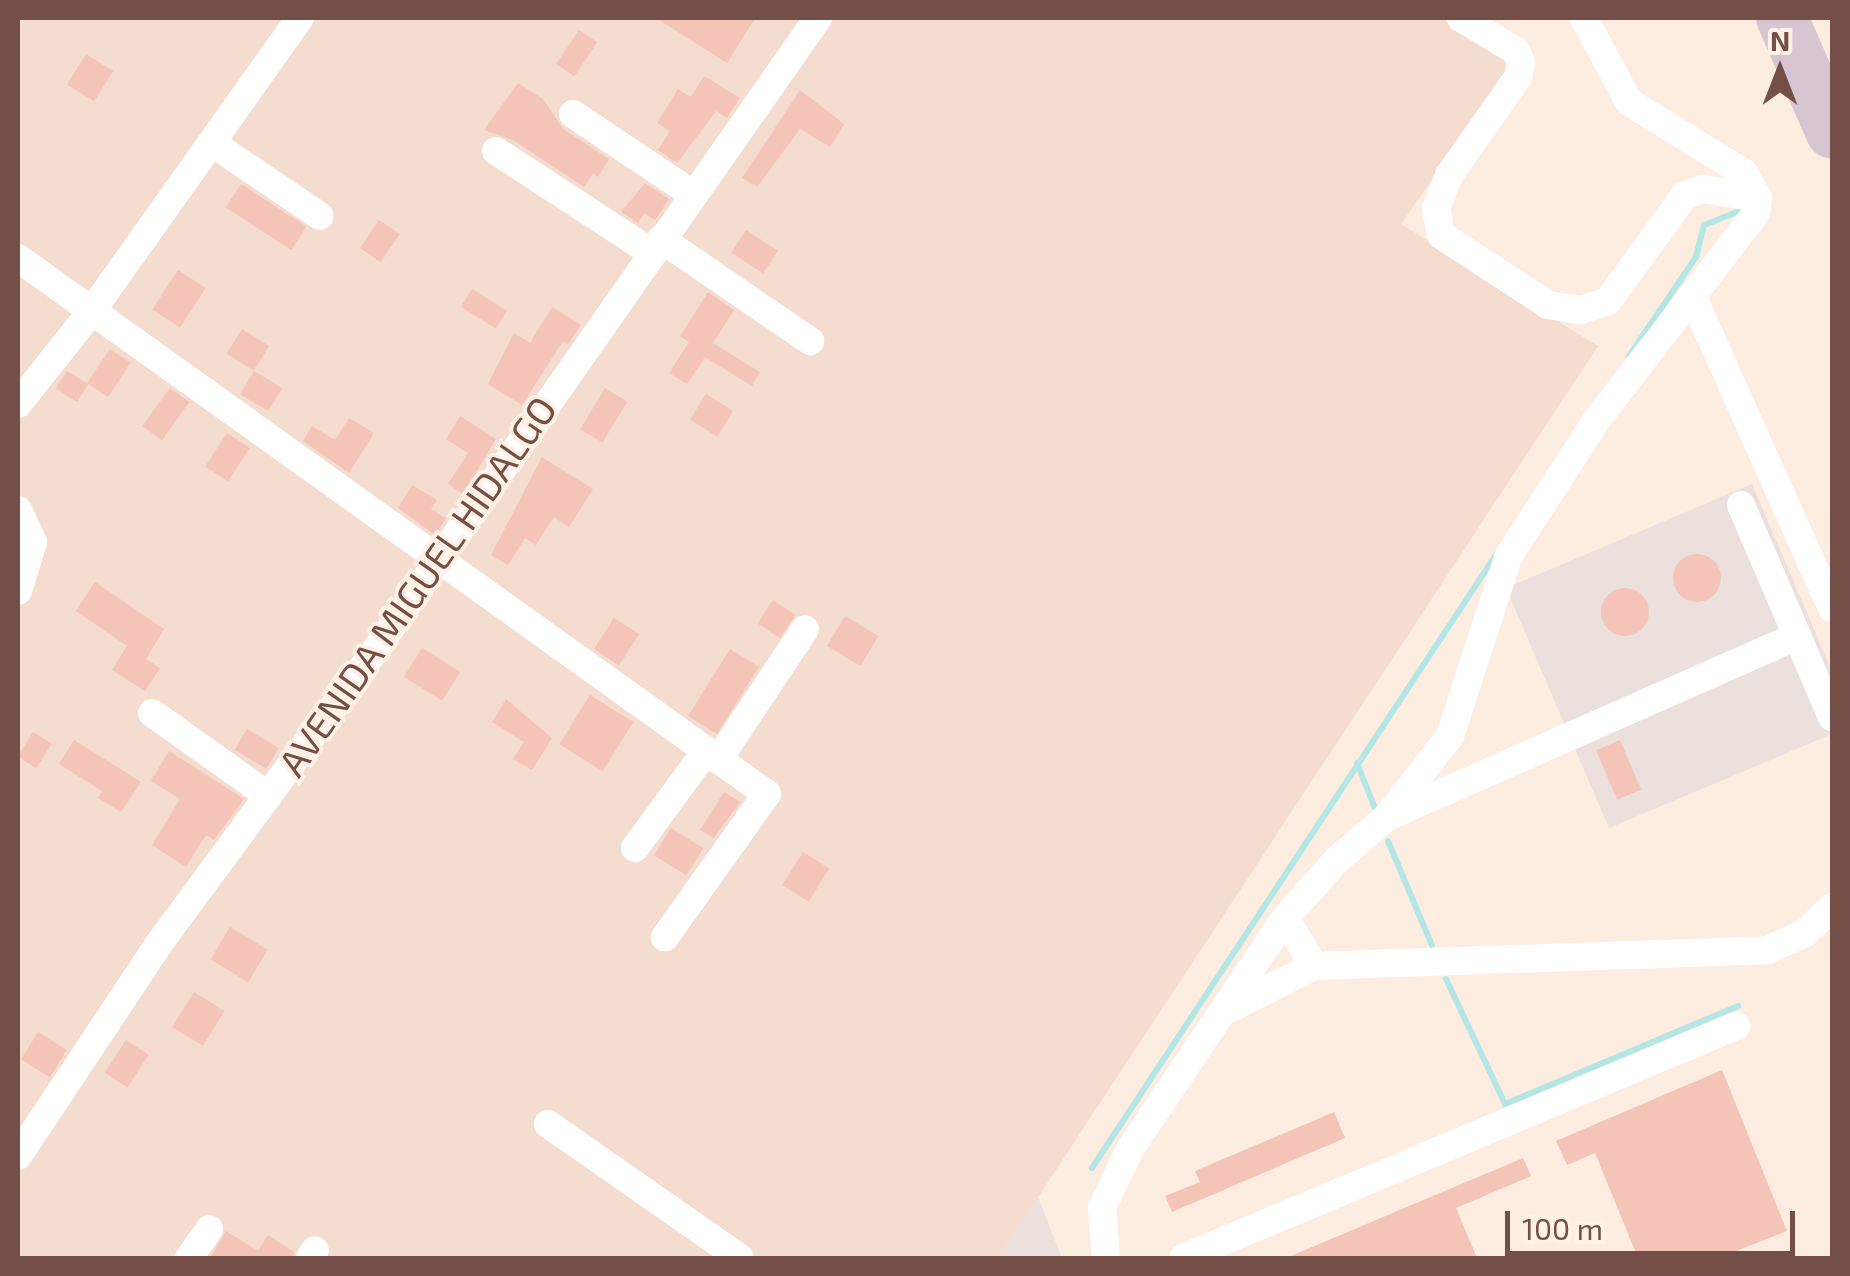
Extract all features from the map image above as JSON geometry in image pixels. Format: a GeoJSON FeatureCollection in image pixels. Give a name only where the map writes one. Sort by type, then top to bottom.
{"type":"FeatureCollection","features":[{"type":"Feature","properties":{"kind":"street"},"geometry":{"type":"LineString","coordinates":[[18,404],[92,312],[300,18]]}},
{"type":"Feature","properties":{"kind":"street","name":"AVENIDA MIGUEL HIDALGO"},"geometry":{"type":"LineString","coordinates":[[20,1145],[818,18]]}},
{"type":"Feature","properties":{"kind":"street"},"geometry":{"type":"LineString","coordinates":[[1460,18],[1516,51],[1521,62],[1518,77],[1449,175],[1436,209],[1441,236],[1548,305],[1581,310],[1608,301],[1684,195],[1703,189],[1758,198]]}},
{"type":"Feature","properties":{"kind":"street"},"geometry":{"type":"LineString","coordinates":[[1584,18],[1629,102],[1724,156],[1758,198]]}},
{"type":"Feature","properties":{"kind":"street"},"geometry":{"type":"LineString","coordinates":[[574,114],[691,193]]}},
{"type":"Feature","properties":{"kind":"street"},"geometry":{"type":"LineString","coordinates":[[212,143],[320,216]]}},
{"type":"Feature","properties":{"kind":"street"},"geometry":{"type":"LineString","coordinates":[[496,151],[810,341]]}},
{"type":"Feature","properties":{"kind":"street"},"geometry":{"type":"LineString","coordinates":[[1106,1258],[1099,1229],[1111,1185],[1285,918],[1387,817],[1450,736],[1508,557],[1596,420],[1751,226],[1758,198]]}},
{"type":"Feature","properties":{"kind":"street"},"geometry":{"type":"LineString","coordinates":[[18,258],[436,561],[767,794],[665,937]]}},
{"type":"Feature","properties":{"kind":"street"},"geometry":{"type":"LineString","coordinates":[[1694,300],[1832,609]]}},
{"type":"Feature","properties":{"kind":"street"},"geometry":{"type":"LineString","coordinates":[[1741,505],[1832,716]]}},
{"type":"Feature","properties":{"kind":"street"},"geometry":{"type":"LineString","coordinates":[[18,510],[33,542],[18,591]]}},
{"type":"Feature","properties":{"kind":"street"},"geometry":{"type":"LineString","coordinates":[[635,848],[712,755],[806,629]]}},
{"type":"Feature","properties":{"kind":"street"},"geometry":{"type":"LineString","coordinates":[[1387,817],[1797,636]]}},
{"type":"Feature","properties":{"kind":"street"},"geometry":{"type":"LineString","coordinates":[[152,713],[269,796]]}},
{"type":"Feature","properties":{"kind":"street"},"geometry":{"type":"LineString","coordinates":[[1226,1010],[1314,966],[1768,950],[1804,933],[1832,907]]}},
{"type":"Feature","properties":{"kind":"street"},"geometry":{"type":"LineString","coordinates":[[1285,918],[1314,966]]}},
{"type":"Feature","properties":{"kind":"street"},"geometry":{"type":"LineString","coordinates":[[1182,1258],[1736,1026]]}},
{"type":"Feature","properties":{"kind":"street"},"geometry":{"type":"LineString","coordinates":[[548,1124],[740,1258]]}},
{"type":"Feature","properties":{"kind":"street"},"geometry":{"type":"LineString","coordinates":[[189,1258],[210,1229]]}},
{"type":"Feature","properties":{"kind":"shaded area"},"geometry":{"type":"Polygon","coordinates":[[[18,18],[1445,18],[1514,61],[1401,224],[1598,346],[998,1258],[18,1258],[18,18]]]}},
{"type":"Feature","properties":{"kind":"shaded area"},"geometry":{"type":"Polygon","coordinates":[[[1752,484],[1832,671],[1832,734],[1609,828],[1506,588],[1752,484]]]}},
{"type":"Feature","properties":{"kind":"shaded area"},"geometry":{"type":"Polygon","coordinates":[[[1038,1197],[1062,1258],[998,1258],[1038,1197]]]}},
{"type":"Feature","properties":{"kind":"building"},"geometry":{"type":"Polygon","coordinates":[[[656,18],[755,18],[727,63],[656,18]]]}},
{"type":"Feature","properties":{"kind":"building"},"geometry":{"type":"Polygon","coordinates":[[[579,30],[597,42],[574,76],[556,64],[579,30]]]}},
{"type":"Feature","properties":{"kind":"building"},"geometry":{"type":"Polygon","coordinates":[[[86,54],[113,71],[94,101],[67,85],[86,54]]]}},
{"type":"Feature","properties":{"kind":"building"},"geometry":{"type":"Polygon","coordinates":[[[704,76],[740,98],[727,118],[716,111],[677,163],[658,150],[670,131],[657,123],[678,89],[691,97],[704,76]]]}},
{"type":"Feature","properties":{"kind":"building"},"geometry":{"type":"Polygon","coordinates":[[[518,83],[543,99],[563,129],[609,159],[598,177],[593,173],[584,187],[513,140],[484,130],[518,83]]]}},
{"type":"Feature","properties":{"kind":"building"},"geometry":{"type":"Polygon","coordinates":[[[800,90],[844,124],[830,147],[800,129],[757,187],[742,178],[800,90]]]}},
{"type":"Feature","properties":{"kind":"building"},"geometry":{"type":"Polygon","coordinates":[[[645,183],[669,199],[655,220],[644,213],[638,223],[621,212],[645,183]]]}},
{"type":"Feature","properties":{"kind":"building"},"geometry":{"type":"Polygon","coordinates":[[[241,184],[306,226],[291,250],[226,207],[241,184]]]}},
{"type":"Feature","properties":{"kind":"building"},"geometry":{"type":"Polygon","coordinates":[[[379,220],[400,234],[381,262],[360,248],[379,220]]]}},
{"type":"Feature","properties":{"kind":"building"},"geometry":{"type":"Polygon","coordinates":[[[746,230],[778,251],[763,273],[731,253],[746,230]]]}},
{"type":"Feature","properties":{"kind":"building"},"geometry":{"type":"Polygon","coordinates":[[[178,270],[206,288],[180,327],[152,309],[178,270]]]}},
{"type":"Feature","properties":{"kind":"building"},"geometry":{"type":"Polygon","coordinates":[[[472,289],[507,311],[496,329],[461,307],[472,289]]]}},
{"type":"Feature","properties":{"kind":"building"},"geometry":{"type":"Polygon","coordinates":[[[708,292],[734,310],[713,343],[760,372],[752,386],[705,357],[687,384],[669,373],[689,342],[680,336],[708,292]]]}},
{"type":"Feature","properties":{"kind":"building"},"geometry":{"type":"Polygon","coordinates":[[[552,307],[581,325],[568,344],[563,341],[522,405],[488,384],[514,333],[530,343],[552,307]]]}},
{"type":"Feature","properties":{"kind":"building"},"geometry":{"type":"Polygon","coordinates":[[[242,329],[269,346],[254,371],[227,354],[242,329]]]}},
{"type":"Feature","properties":{"kind":"building"},"geometry":{"type":"Polygon","coordinates":[[[110,349],[131,363],[108,397],[87,383],[110,349]]]}},
{"type":"Feature","properties":{"kind":"building"},"geometry":{"type":"Polygon","coordinates":[[[67,371],[88,384],[77,402],[56,389],[67,371]]]}},
{"type":"Feature","properties":{"kind":"building"},"geometry":{"type":"Polygon","coordinates":[[[254,371],[282,388],[268,411],[240,394],[254,371]]]}},
{"type":"Feature","properties":{"kind":"building"},"geometry":{"type":"Polygon","coordinates":[[[170,388],[189,402],[162,440],[142,426],[170,388]]]}},
{"type":"Feature","properties":{"kind":"building"},"geometry":{"type":"Polygon","coordinates":[[[605,388],[627,401],[603,443],[580,429],[605,388]]]}},
{"type":"Feature","properties":{"kind":"building"},"geometry":{"type":"Polygon","coordinates":[[[706,394],[733,411],[717,436],[690,419],[706,394]]]}},
{"type":"Feature","properties":{"kind":"building"},"geometry":{"type":"Polygon","coordinates":[[[460,416],[496,439],[463,494],[448,484],[468,453],[446,439],[460,416]]]}},
{"type":"Feature","properties":{"kind":"building"},"geometry":{"type":"Polygon","coordinates":[[[349,418],[374,433],[349,473],[303,441],[312,426],[335,440],[349,418]]]}},
{"type":"Feature","properties":{"kind":"building"},"geometry":{"type":"Polygon","coordinates":[[[227,433],[250,448],[228,481],[205,467],[227,433]]]}},
{"type":"Feature","properties":{"kind":"building"},"geometry":{"type":"Polygon","coordinates":[[[542,457],[593,489],[569,527],[554,517],[536,545],[525,538],[508,565],[491,555],[542,457]]]}},
{"type":"Feature","properties":{"kind":"building"},"geometry":{"type":"Polygon","coordinates":[[[412,485],[437,500],[431,509],[446,518],[435,535],[398,508],[412,485]]]}},
{"type":"Feature","properties":{"kind":"building"},"geometry":{"type":"Polygon","coordinates":[[[1697,554],[1714,561],[1721,578],[1714,595],[1697,602],[1680,595],[1673,578],[1680,561],[1697,554]]]}},
{"type":"Feature","properties":{"kind":"building"},"geometry":{"type":"Polygon","coordinates":[[[95,582],[164,629],[146,659],[160,668],[145,691],[112,670],[127,646],[76,611],[95,582]]]}},
{"type":"Feature","properties":{"kind":"building"},"geometry":{"type":"Polygon","coordinates":[[[1625,588],[1642,595],[1649,612],[1642,629],[1625,636],[1608,629],[1601,612],[1608,595],[1625,588]]]}},
{"type":"Feature","properties":{"kind":"building"},"geometry":{"type":"Polygon","coordinates":[[[773,600],[795,615],[780,638],[757,623],[773,600]]]}},
{"type":"Feature","properties":{"kind":"building"},"geometry":{"type":"Polygon","coordinates":[[[845,616],[878,636],[860,666],[827,646],[845,616]]]}},
{"type":"Feature","properties":{"kind":"building"},"geometry":{"type":"Polygon","coordinates":[[[614,618],[639,634],[619,665],[594,649],[614,618]]]}},
{"type":"Feature","properties":{"kind":"building"},"geometry":{"type":"Polygon","coordinates":[[[422,648],[460,672],[442,701],[404,677],[422,648]]]}},
{"type":"Feature","properties":{"kind":"building"},"geometry":{"type":"Polygon","coordinates":[[[730,649],[759,667],[717,734],[688,716],[730,649]]]}},
{"type":"Feature","properties":{"kind":"building"},"geometry":{"type":"Polygon","coordinates":[[[590,695],[633,722],[603,771],[559,744],[590,695]]]}},
{"type":"Feature","properties":{"kind":"building"},"geometry":{"type":"Polygon","coordinates":[[[506,699],[552,738],[532,770],[513,759],[524,742],[492,722],[506,699]]]}},
{"type":"Feature","properties":{"kind":"building"},"geometry":{"type":"Polygon","coordinates":[[[247,729],[279,748],[266,769],[235,750],[247,729]]]}},
{"type":"Feature","properties":{"kind":"building"},"geometry":{"type":"Polygon","coordinates":[[[33,732],[52,744],[36,768],[18,757],[33,732]]]}},
{"type":"Feature","properties":{"kind":"building"},"geometry":{"type":"Polygon","coordinates":[[[74,740],[141,782],[121,812],[98,798],[102,791],[59,764],[74,740]]]}},
{"type":"Feature","properties":{"kind":"building"},"geometry":{"type":"Polygon","coordinates":[[[1620,740],[1641,790],[1617,800],[1596,750],[1620,740]]]}},
{"type":"Feature","properties":{"kind":"building"},"geometry":{"type":"Polygon","coordinates":[[[169,751],[244,799],[214,840],[206,835],[186,867],[152,845],[180,799],[151,781],[169,751]]]}},
{"type":"Feature","properties":{"kind":"building"},"geometry":{"type":"Polygon","coordinates":[[[724,792],[740,802],[714,838],[700,830],[724,792]]]}},
{"type":"Feature","properties":{"kind":"building"},"geometry":{"type":"Polygon","coordinates":[[[671,828],[703,848],[686,875],[654,855],[671,828]]]}},
{"type":"Feature","properties":{"kind":"building"},"geometry":{"type":"Polygon","coordinates":[[[803,852],[829,868],[809,902],[782,885],[803,852]]]}},
{"type":"Feature","properties":{"kind":"building"},"geometry":{"type":"Polygon","coordinates":[[[230,927],[268,950],[248,982],[210,960],[230,927]]]}},
{"type":"Feature","properties":{"kind":"building"},"geometry":{"type":"Polygon","coordinates":[[[194,992],[225,1011],[203,1046],[172,1027],[194,992]]]}},
{"type":"Feature","properties":{"kind":"building"},"geometry":{"type":"Polygon","coordinates":[[[38,1032],[67,1050],[50,1077],[21,1059],[38,1032]]]}},
{"type":"Feature","properties":{"kind":"building"},"geometry":{"type":"Polygon","coordinates":[[[126,1040],[149,1055],[127,1087],[105,1073],[126,1040]]]}},
{"type":"Feature","properties":{"kind":"building"},"geometry":{"type":"Polygon","coordinates":[[[1722,1070],[1787,1231],[1718,1258],[1638,1258],[1595,1153],[1567,1165],[1556,1141],[1722,1070]]]}},
{"type":"Feature","properties":{"kind":"building"},"geometry":{"type":"Polygon","coordinates":[[[1334,1112],[1345,1138],[1172,1212],[1165,1196],[1200,1182],[1195,1171],[1334,1112]]]}},
{"type":"Feature","properties":{"kind":"building"},"geometry":{"type":"Polygon","coordinates":[[[1523,1158],[1531,1176],[1456,1208],[1477,1258],[1286,1258],[1523,1158]]]}},
{"type":"Feature","properties":{"kind":"building"},"geometry":{"type":"Polygon","coordinates":[[[226,1231],[258,1251],[268,1235],[294,1252],[293,1258],[210,1258],[226,1231]]]}},
{"type":"Feature","properties":{"kind":"waterway"},"geometry":{"type":"LineString","coordinates":[[1629,356],[1696,257],[1704,225],[1742,210]]}},
{"type":"Feature","properties":{"kind":"waterway"},"geometry":{"type":"LineString","coordinates":[[1092,1168],[1497,553]]}},
{"type":"Feature","properties":{"kind":"waterway"},"geometry":{"type":"LineString","coordinates":[[1357,763],[1378,816]]}},
{"type":"Feature","properties":{"kind":"waterway"},"geometry":{"type":"LineString","coordinates":[[1388,841],[1432,945]]}},
{"type":"Feature","properties":{"kind":"waterway"},"geometry":{"type":"LineString","coordinates":[[1446,979],[1505,1104],[1738,1006]]}},
{"type":"Feature","properties":{"kind":"taxiway"},"geometry":{"type":"LineString","coordinates":[[1782,18],[1832,133]]}}]}
